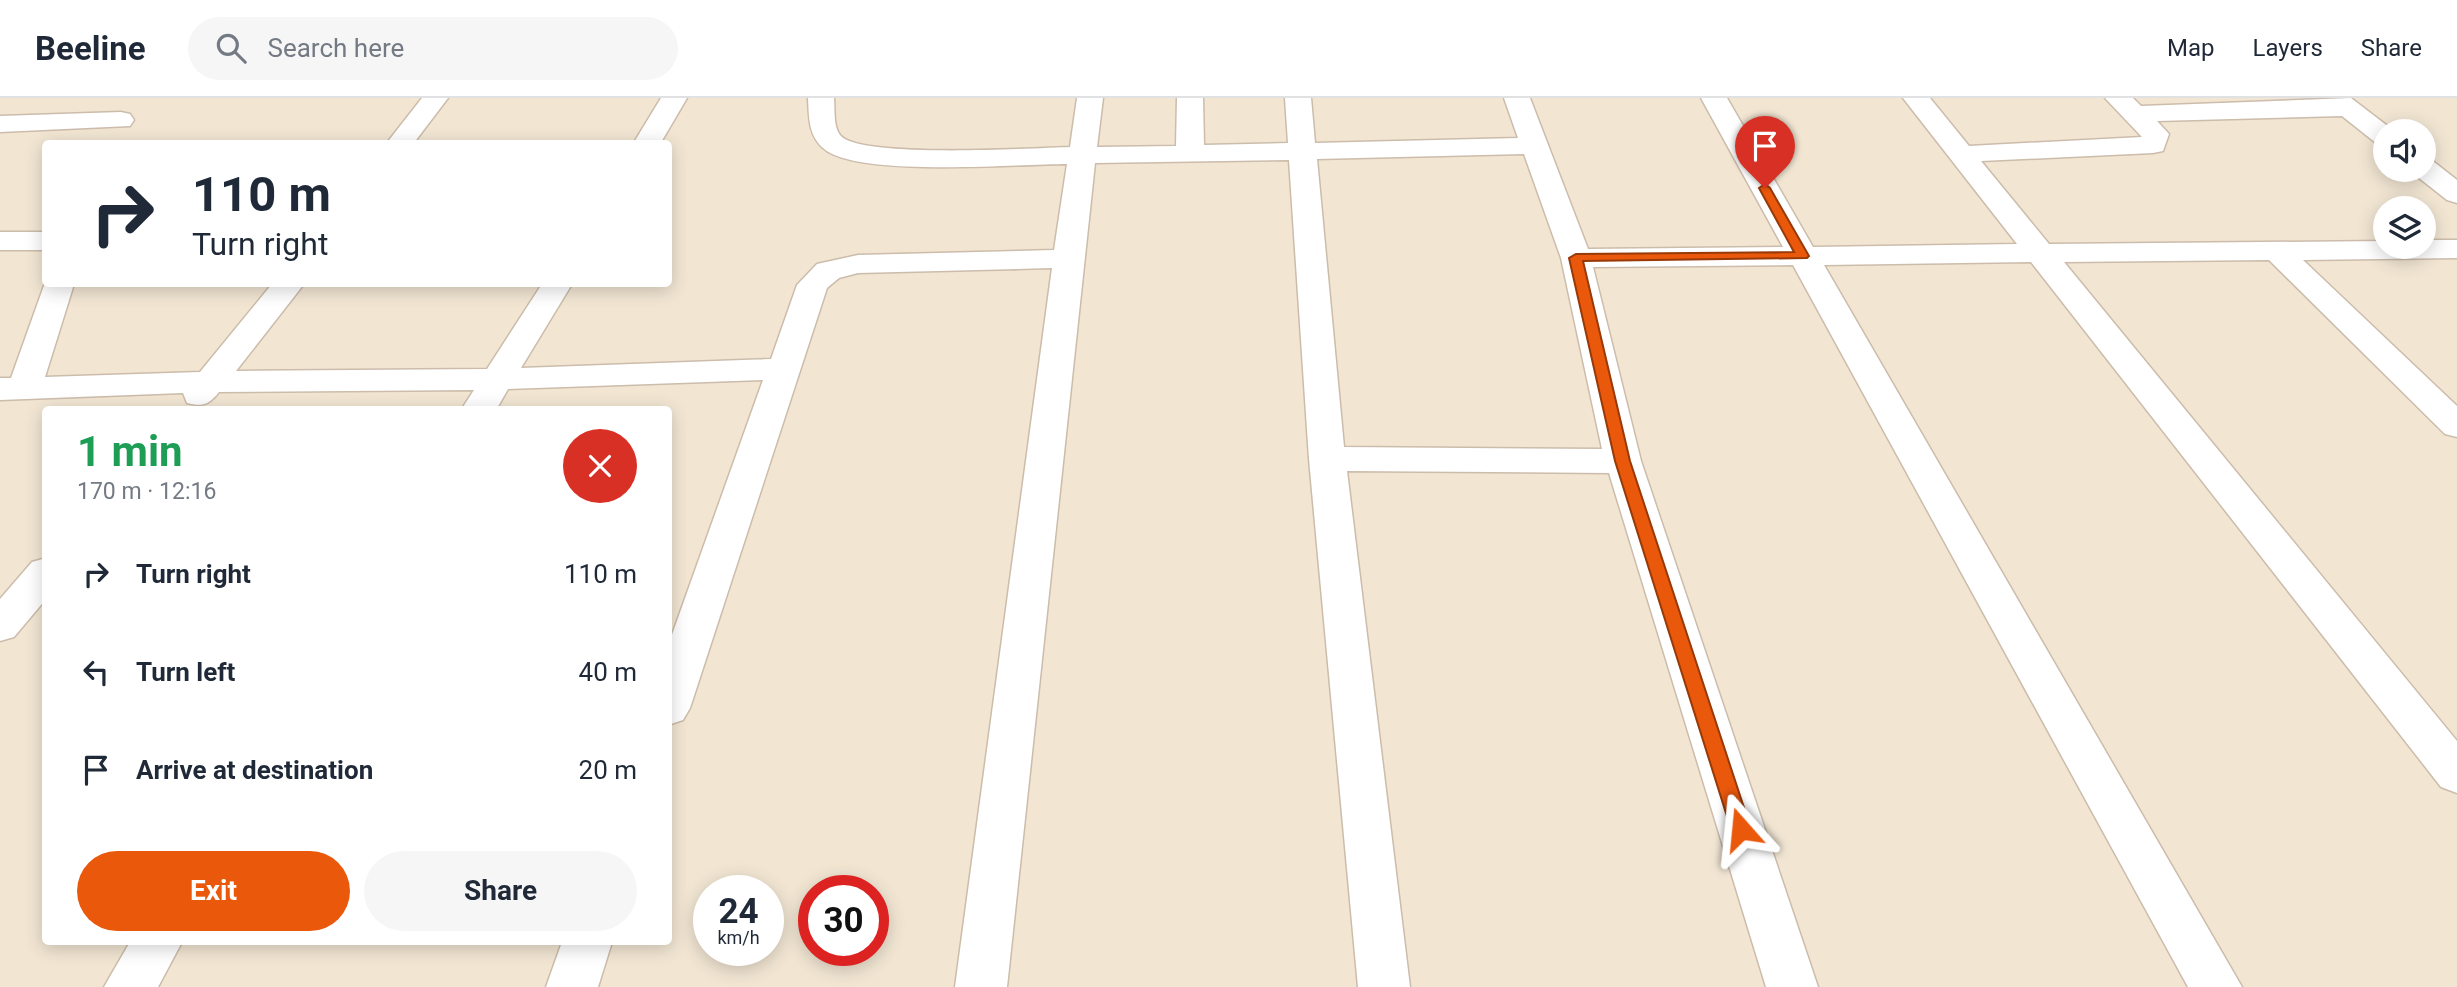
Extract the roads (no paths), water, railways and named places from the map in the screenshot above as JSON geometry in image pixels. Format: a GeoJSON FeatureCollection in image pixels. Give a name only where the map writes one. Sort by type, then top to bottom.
{"type":"FeatureCollection","features":[{"type":"Feature","properties":{"kind":"street"},"geometry":{"type":"LineString","coordinates":[[402,140],[435,98]]}},
{"type":"Feature","properties":{"kind":"street"},"geometry":{"type":"LineString","coordinates":[[648,140],[674,98]]}},
{"type":"Feature","properties":{"kind":"street"},"geometry":{"type":"LineString","coordinates":[[821,98],[825,135],[834,144],[848,150],[888,156],[1082,156],[1532,146]]}},
{"type":"Feature","properties":{"kind":"street"},"geometry":{"type":"LineString","coordinates":[[981,987],[1068,259],[1090,98]]}},
{"type":"Feature","properties":{"kind":"street"},"geometry":{"type":"LineString","coordinates":[[1190,98],[1190,154]]}},
{"type":"Feature","properties":{"kind":"street"},"geometry":{"type":"LineString","coordinates":[[1298,98],[1327,459],[1384,987]]}},
{"type":"Feature","properties":{"kind":"street"},"geometry":{"type":"LineString","coordinates":[[1517,98],[1532,146],[1576,258],[1623,461],[1792,987]]}},
{"type":"Feature","properties":{"kind":"street"},"geometry":{"type":"LineString","coordinates":[[1714,98],[2216,987]]}},
{"type":"Feature","properties":{"kind":"street"},"geometry":{"type":"LineString","coordinates":[[1916,98],[2457,774]]}},
{"type":"Feature","properties":{"kind":"street"},"geometry":{"type":"LineString","coordinates":[[2126,106],[2342,103],[2373,128]]}},
{"type":"Feature","properties":{"kind":"street"},"geometry":{"type":"LineString","coordinates":[[1963,154],[2153,145],[2156,134],[2126,106]]}},
{"type":"Feature","properties":{"kind":"street"},"geometry":{"type":"LineString","coordinates":[[0,124],[121,121]]}},
{"type":"Feature","properties":{"kind":"street"},"geometry":{"type":"LineString","coordinates":[[2436,177],[2457,194]]}},
{"type":"Feature","properties":{"kind":"street"},"geometry":{"type":"LineString","coordinates":[[0,241],[42,241]]}},
{"type":"Feature","properties":{"kind":"street"},"geometry":{"type":"LineString","coordinates":[[1576,258],[2457,249]]}},
{"type":"Feature","properties":{"kind":"street"},"geometry":{"type":"LineString","coordinates":[[2278,252],[2457,426]]}},
{"type":"Feature","properties":{"kind":"street"},"geometry":{"type":"LineString","coordinates":[[672,697],[813,285],[828,271],[858,264],[1068,259]]}},
{"type":"Feature","properties":{"kind":"street"},"geometry":{"type":"LineString","coordinates":[[57,287],[12,389],[210,382],[496,379],[786,369]]}},
{"type":"Feature","properties":{"kind":"street"},"geometry":{"type":"LineString","coordinates":[[189,406],[286,287]]}},
{"type":"Feature","properties":{"kind":"street"},"geometry":{"type":"LineString","coordinates":[[480,406],[555,287]]}},
{"type":"Feature","properties":{"kind":"street"},"geometry":{"type":"LineString","coordinates":[[1327,459],[1623,461]]}},
{"type":"Feature","properties":{"kind":"street"},"geometry":{"type":"LineString","coordinates":[[0,577],[42,574]]}},
{"type":"Feature","properties":{"kind":"street"},"geometry":{"type":"LineString","coordinates":[[0,626],[42,576]]}},
{"type":"Feature","properties":{"kind":"street"},"geometry":{"type":"LineString","coordinates":[[130,987],[155,945]]}},
{"type":"Feature","properties":{"kind":"street"},"geometry":{"type":"LineString","coordinates":[[572,987],[586,945]]}}]}
